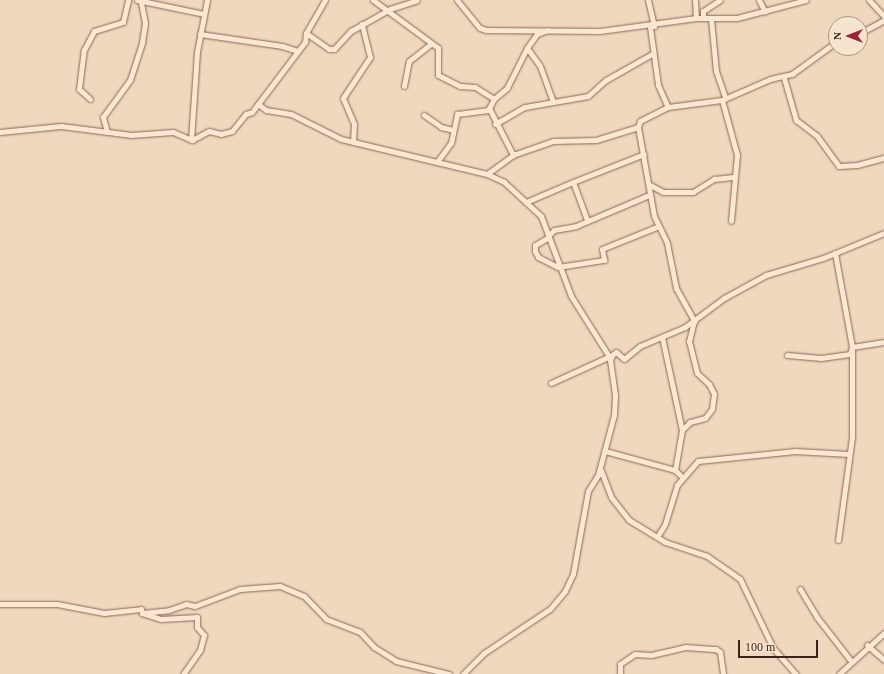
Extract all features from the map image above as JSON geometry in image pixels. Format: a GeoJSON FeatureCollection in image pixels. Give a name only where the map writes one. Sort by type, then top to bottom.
{"type":"FeatureCollection","features":[{"type":"Feature","properties":{"kind":"street"},"geometry":{"type":"LineString","coordinates":[[90,99],[79,89],[84,50],[94,31],[123,22],[128,0]]}},
{"type":"Feature","properties":{"kind":"street"},"geometry":{"type":"LineString","coordinates":[[191,140],[200,34],[207,0]]}},
{"type":"Feature","properties":{"kind":"street"},"geometry":{"type":"LineString","coordinates":[[191,140],[209,131],[221,134],[233,130],[258,104],[306,41],[306,33],[325,0]]}},
{"type":"Feature","properties":{"kind":"street"},"geometry":{"type":"LineString","coordinates":[[373,0],[390,9],[440,52],[438,75],[460,86],[475,87],[494,99]]}},
{"type":"Feature","properties":{"kind":"street"},"geometry":{"type":"LineString","coordinates":[[306,33],[330,49],[362,24],[390,9],[417,0]]}},
{"type":"Feature","properties":{"kind":"street"},"geometry":{"type":"LineString","coordinates":[[456,0],[480,28],[624,31],[696,18],[712,19],[765,12],[806,0]]}},
{"type":"Feature","properties":{"kind":"street"},"geometry":{"type":"LineString","coordinates":[[648,0],[652,26],[652,54],[659,92],[668,107]]}},
{"type":"Feature","properties":{"kind":"street"},"geometry":{"type":"LineString","coordinates":[[695,0],[696,18]]}},
{"type":"Feature","properties":{"kind":"street"},"geometry":{"type":"LineString","coordinates":[[703,18],[702,11],[720,0]]}},
{"type":"Feature","properties":{"kind":"street"},"geometry":{"type":"LineString","coordinates":[[759,0],[765,12]]}},
{"type":"Feature","properties":{"kind":"street"},"geometry":{"type":"LineString","coordinates":[[869,0],[884,16]]}},
{"type":"Feature","properties":{"kind":"street"},"geometry":{"type":"LineString","coordinates":[[107,132],[103,117],[130,80],[142,42],[145,23],[139,1],[204,14]]}},
{"type":"Feature","properties":{"kind":"street"},"geometry":{"type":"LineString","coordinates":[[712,19],[716,71],[736,153],[733,177],[731,220]]}},
{"type":"Feature","properties":{"kind":"street"},"geometry":{"type":"LineString","coordinates":[[868,29],[884,20]]}},
{"type":"Feature","properties":{"kind":"street"},"geometry":{"type":"LineString","coordinates":[[353,142],[354,124],[342,98],[370,58],[362,24]]}},
{"type":"Feature","properties":{"kind":"street"},"geometry":{"type":"LineString","coordinates":[[515,154],[511,154],[489,110],[494,99],[507,88],[526,48],[537,34],[548,30]]}},
{"type":"Feature","properties":{"kind":"street"},"geometry":{"type":"LineString","coordinates":[[200,34],[282,46],[297,51]]}},
{"type":"Feature","properties":{"kind":"street"},"geometry":{"type":"LineString","coordinates":[[404,86],[411,58],[431,44]]}},
{"type":"Feature","properties":{"kind":"street"},"geometry":{"type":"LineString","coordinates":[[526,48],[540,66],[553,102]]}},
{"type":"Feature","properties":{"kind":"street"},"geometry":{"type":"LineString","coordinates":[[682,430],[693,421],[705,418],[714,400],[712,387],[697,373],[689,340],[694,321],[676,288],[667,244],[659,226],[649,195],[650,185],[638,127],[640,122],[668,107],[723,98],[770,79],[784,78],[828,48]]}},
{"type":"Feature","properties":{"kind":"street"},"geometry":{"type":"LineString","coordinates":[[495,124],[525,107],[593,93],[606,80],[652,54]]}},
{"type":"Feature","properties":{"kind":"street"},"geometry":{"type":"LineString","coordinates":[[784,78],[796,120],[817,136],[839,166],[857,165],[884,158]]}},
{"type":"Feature","properties":{"kind":"street"},"geometry":{"type":"LineString","coordinates":[[258,104],[266,110],[291,114],[318,130],[353,142],[487,174],[504,182],[541,216],[549,236],[558,267],[571,296],[609,358],[615,407],[600,468],[588,491],[573,574],[561,598],[479,657],[463,674]]}},
{"type":"Feature","properties":{"kind":"street"},"geometry":{"type":"LineString","coordinates":[[437,162],[451,144],[453,130],[458,114],[489,110]]}},
{"type":"Feature","properties":{"kind":"street"},"geometry":{"type":"LineString","coordinates":[[424,114],[453,130]]}},
{"type":"Feature","properties":{"kind":"street"},"geometry":{"type":"LineString","coordinates":[[0,132],[51,126],[144,136],[174,132],[191,140]]}},
{"type":"Feature","properties":{"kind":"street"},"geometry":{"type":"LineString","coordinates":[[487,174],[515,154],[545,142],[594,141],[638,127]]}},
{"type":"Feature","properties":{"kind":"street"},"geometry":{"type":"LineString","coordinates":[[526,202],[644,154]]}},
{"type":"Feature","properties":{"kind":"street"},"geometry":{"type":"LineString","coordinates":[[650,185],[663,192],[693,192],[714,179],[733,177]]}},
{"type":"Feature","properties":{"kind":"street"},"geometry":{"type":"LineString","coordinates":[[574,182],[587,220]]}},
{"type":"Feature","properties":{"kind":"street"},"geometry":{"type":"LineString","coordinates":[[649,195],[587,220],[554,230],[549,236],[535,245],[535,251],[538,257],[558,267],[604,260],[602,249],[659,226]]}},
{"type":"Feature","properties":{"kind":"street"},"geometry":{"type":"LineString","coordinates":[[552,383],[609,358],[616,352],[624,359],[640,346],[694,321],[724,298],[766,275],[835,253],[884,233]]}},
{"type":"Feature","properties":{"kind":"street"},"geometry":{"type":"LineString","coordinates":[[835,253],[852,347],[849,454],[838,540]]}},
{"type":"Feature","properties":{"kind":"street"},"geometry":{"type":"LineString","coordinates":[[662,337],[682,430],[675,470]]}},
{"type":"Feature","properties":{"kind":"street"},"geometry":{"type":"LineString","coordinates":[[852,347],[884,342]]}},
{"type":"Feature","properties":{"kind":"street"},"geometry":{"type":"LineString","coordinates":[[787,355],[821,358],[850,354],[852,347]]}},
{"type":"Feature","properties":{"kind":"street"},"geometry":{"type":"LineString","coordinates":[[605,451],[675,470],[682,477]]}},
{"type":"Feature","properties":{"kind":"street"},"geometry":{"type":"LineString","coordinates":[[657,538],[665,524],[682,477],[701,460],[795,451],[849,454]]}},
{"type":"Feature","properties":{"kind":"street"},"geometry":{"type":"LineString","coordinates":[[600,468],[611,498],[623,515],[657,538],[707,556],[740,579],[773,648],[796,674]]}},
{"type":"Feature","properties":{"kind":"street"},"geometry":{"type":"LineString","coordinates":[[142,613],[169,610],[186,604],[195,606],[240,589],[280,586],[304,596],[326,619],[358,630],[396,661],[449,674]]}},
{"type":"Feature","properties":{"kind":"street"},"geometry":{"type":"LineString","coordinates":[[800,589],[816,616],[851,661]]}},
{"type":"Feature","properties":{"kind":"street"},"geometry":{"type":"LineString","coordinates":[[0,604],[57,604],[86,607],[100,613],[141,609],[142,613],[162,619],[197,617],[197,627],[204,635],[200,650],[182,674]]}},
{"type":"Feature","properties":{"kind":"street"},"geometry":{"type":"LineString","coordinates":[[839,674],[867,646],[884,633]]}},
{"type":"Feature","properties":{"kind":"street"},"geometry":{"type":"LineString","coordinates":[[867,646],[884,660]]}},
{"type":"Feature","properties":{"kind":"street"},"geometry":{"type":"LineString","coordinates":[[620,674],[620,664],[635,654],[651,655],[685,647],[716,649],[720,652],[723,674]]}}]}
